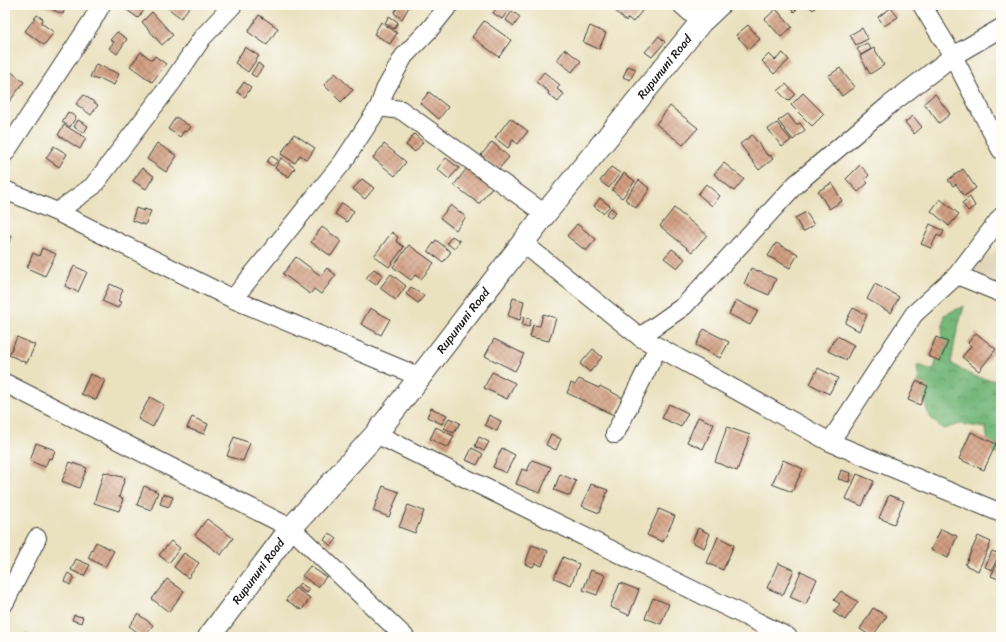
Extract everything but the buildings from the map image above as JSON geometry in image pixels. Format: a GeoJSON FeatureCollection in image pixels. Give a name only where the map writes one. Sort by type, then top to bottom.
{"type":"FeatureCollection","features":[{"type":"Feature","properties":{"kind":"main road","name":"Rupununi Road"},"geometry":{"type":"LineString","coordinates":[[209,637],[291,528],[376,434],[545,214],[701,22],[719,5]]}},
{"type":"Feature","properties":{"kind":"street"},"geometry":{"type":"LineString","coordinates":[[5,153],[101,5]]}},
{"type":"Feature","properties":{"kind":"street"},"geometry":{"type":"LineString","coordinates":[[57,212],[93,186],[169,87],[202,38],[233,5]]}},
{"type":"Feature","properties":{"kind":"street"},"geometry":{"type":"LineString","coordinates":[[234,300],[343,162],[379,107],[385,90],[404,56],[429,30],[449,5]]}},
{"type":"Feature","properties":{"kind":"street"},"geometry":{"type":"LineString","coordinates":[[682,5],[701,22]]}},
{"type":"Feature","properties":{"kind":"street"},"geometry":{"type":"LineString","coordinates":[[922,5],[953,56],[1001,150]]}},
{"type":"Feature","properties":{"kind":"street"},"geometry":{"type":"LineString","coordinates":[[640,338],[684,306],[796,184],[888,106],[953,56],[1001,28]]}},
{"type":"Feature","properties":{"kind":"street"},"geometry":{"type":"LineString","coordinates":[[379,107],[401,110],[545,214]]}},
{"type":"Feature","properties":{"kind":"street"},"geometry":{"type":"LineString","coordinates":[[5,190],[57,212],[234,300],[420,377]]}},
{"type":"Feature","properties":{"kind":"street"},"geometry":{"type":"LineString","coordinates":[[830,442],[914,314],[957,274],[1001,217]]}},
{"type":"Feature","properties":{"kind":"street"},"geometry":{"type":"LineString","coordinates":[[523,243],[640,338],[830,442],[1001,513]]}},
{"type":"Feature","properties":{"kind":"street"},"geometry":{"type":"LineString","coordinates":[[957,274],[1001,293]]}},
{"type":"Feature","properties":{"kind":"street"},"geometry":{"type":"LineString","coordinates":[[615,434],[658,347]]}},
{"type":"Feature","properties":{"kind":"street"},"geometry":{"type":"LineString","coordinates":[[5,382],[104,434],[291,528],[405,637]]}},
{"type":"Feature","properties":{"kind":"street"},"geometry":{"type":"LineString","coordinates":[[376,434],[788,637]]}},
{"type":"Feature","properties":{"kind":"street"},"geometry":{"type":"LineString","coordinates":[[5,602],[37,538]]}},
{"type":"Feature","properties":{"kind":"shaded area"},"geometry":{"type":"Polygon","coordinates":[[[1001,248],[1001,287],[963,272],[1001,248]]]}},
{"type":"Feature","properties":{"kind":"green space"},"geometry":{"type":"Polygon","coordinates":[[[964,306],[956,335],[951,363],[974,376],[1001,381],[1001,456],[989,451],[986,428],[960,424],[943,429],[929,416],[919,383],[917,365],[934,370],[942,336],[944,315],[964,306]]]}}]}
